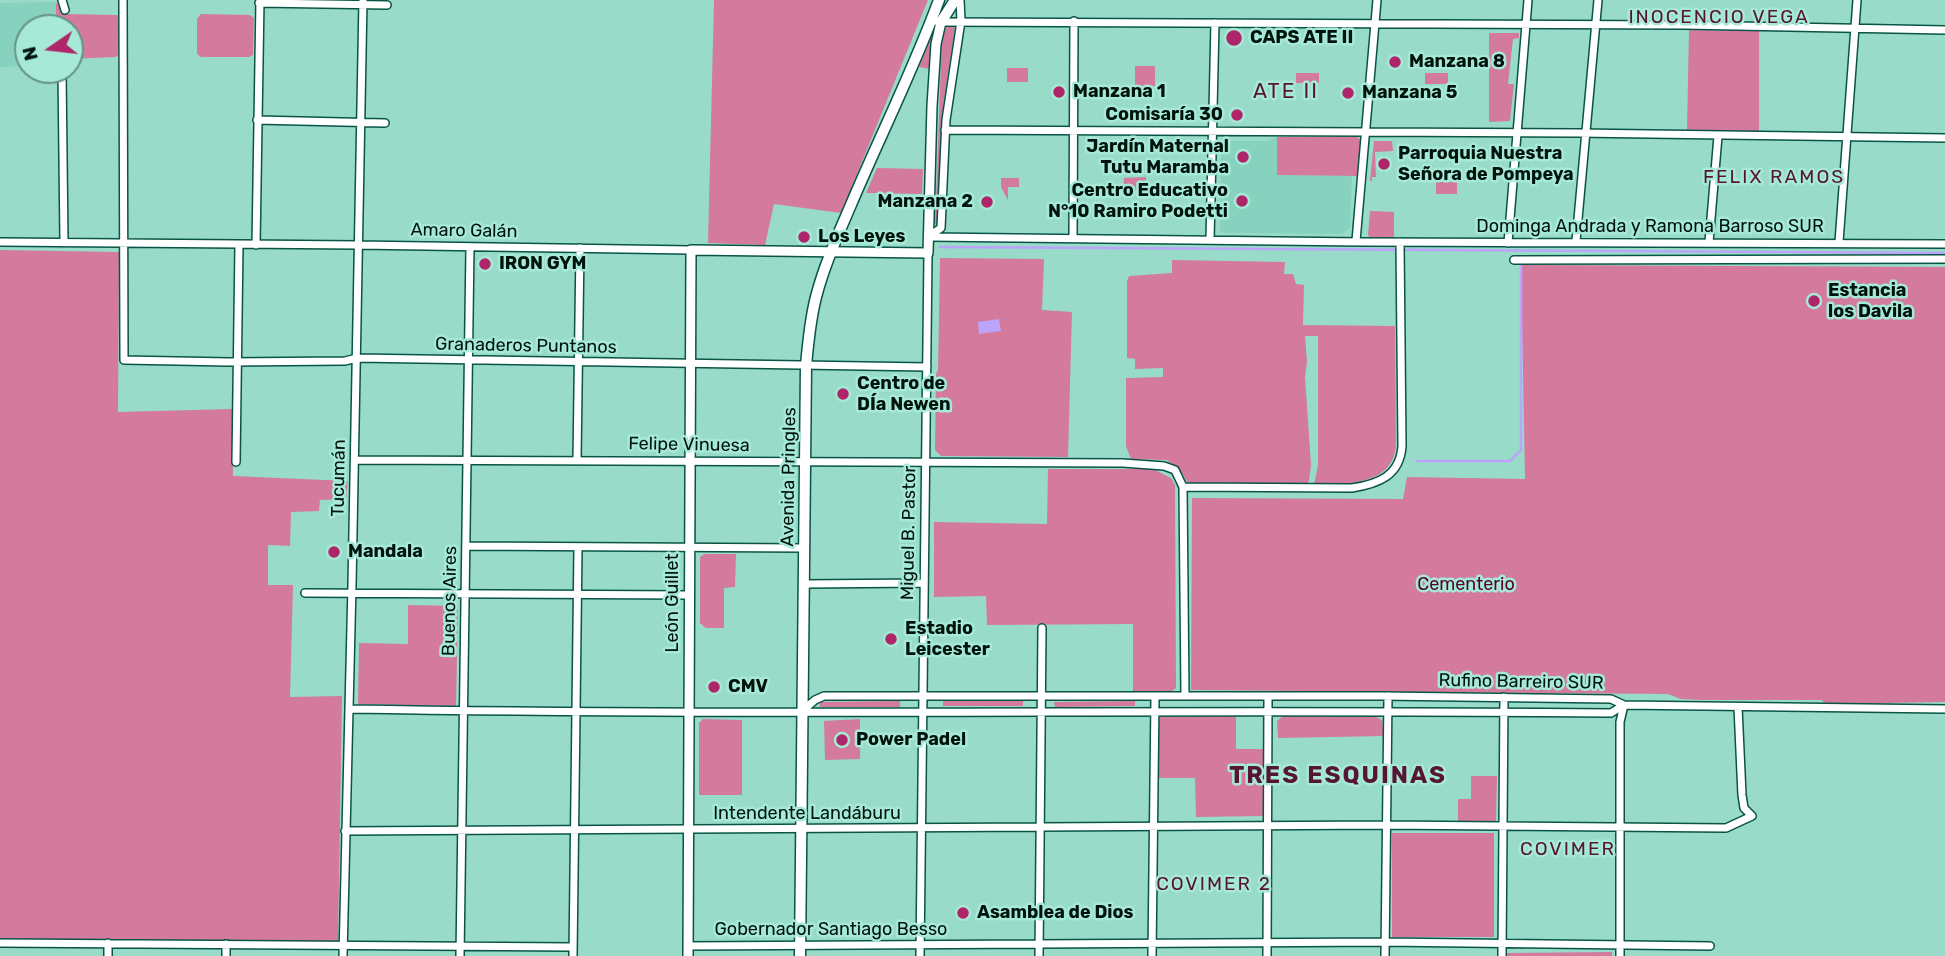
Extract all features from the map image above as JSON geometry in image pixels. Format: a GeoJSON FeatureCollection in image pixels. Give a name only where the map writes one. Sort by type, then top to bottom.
{"type":"FeatureCollection","features":[{"type":"Feature","properties":{"kind":"main road"},"geometry":{"type":"LineString","coordinates":[[936,22],[939,0]]}},
{"type":"Feature","properties":{"kind":"main road"},"geometry":{"type":"LineString","coordinates":[[936,22],[957,0]]}},
{"type":"Feature","properties":{"kind":"main road","name":"Avenida Pringles"},"geometry":{"type":"LineString","coordinates":[[800,951],[806,366],[812,317],[821,277],[830,253],[881,134],[936,22]]}},
{"type":"Feature","properties":{"kind":"street"},"geometry":{"type":"LineString","coordinates":[[62,0],[65,10]]}},
{"type":"Feature","properties":{"kind":"street"},"geometry":{"type":"LineString","coordinates":[[123,0],[125,244]]}},
{"type":"Feature","properties":{"kind":"street","name":"Miguel B. Pastor"},"geometry":{"type":"LineString","coordinates":[[929,237],[941,228],[945,130],[961,21],[957,0]]}},
{"type":"Feature","properties":{"kind":"street"},"geometry":{"type":"LineString","coordinates":[[1356,241],[1377,0]]}},
{"type":"Feature","properties":{"kind":"street"},"geometry":{"type":"LineString","coordinates":[[1508,243],[1528,0]]}},
{"type":"Feature","properties":{"kind":"street"},"geometry":{"type":"LineString","coordinates":[[1576,242],[1598,0]]}},
{"type":"Feature","properties":{"kind":"street"},"geometry":{"type":"LineString","coordinates":[[1839,242],[1857,0]]}},
{"type":"Feature","properties":{"kind":"street"},"geometry":{"type":"LineString","coordinates":[[256,246],[260,2],[363,2],[387,5]]}},
{"type":"Feature","properties":{"kind":"street","name":"Tucumán"},"geometry":{"type":"LineString","coordinates":[[343,956],[363,2]]}},
{"type":"Feature","properties":{"kind":"street"},"geometry":{"type":"LineString","coordinates":[[936,22],[1596,24],[1945,30]]}},
{"type":"Feature","properties":{"kind":"street","name":"Miguel B. Pastor"},"geometry":{"type":"LineString","coordinates":[[919,956],[928,253],[936,22]]}},
{"type":"Feature","properties":{"kind":"street"},"geometry":{"type":"LineString","coordinates":[[1073,238],[1074,22]]}},
{"type":"Feature","properties":{"kind":"street"},"geometry":{"type":"LineString","coordinates":[[1210,240],[1215,23]]}},
{"type":"Feature","properties":{"kind":"street"},"geometry":{"type":"LineString","coordinates":[[62,84],[64,243]]}},
{"type":"Feature","properties":{"kind":"street"},"geometry":{"type":"LineString","coordinates":[[257,120],[386,123]]}},
{"type":"Feature","properties":{"kind":"street"},"geometry":{"type":"LineString","coordinates":[[945,130],[1586,133],[1945,138]]}},
{"type":"Feature","properties":{"kind":"street"},"geometry":{"type":"LineString","coordinates":[[1709,242],[1718,136]]}},
{"type":"Feature","properties":{"kind":"street","name":"Dominga Andrada y Ramona Barroso SUR"},"geometry":{"type":"LineString","coordinates":[[929,237],[1945,244]]}},
{"type":"Feature","properties":{"kind":"street","name":"Amaro Galán"},"geometry":{"type":"LineString","coordinates":[[0,242],[256,246],[358,244],[928,253]]}},
{"type":"Feature","properties":{"kind":"street"},"geometry":{"type":"LineString","coordinates":[[1185,696],[1183,487],[1352,488],[1379,482],[1399,464],[1402,452],[1400,242]]}},
{"type":"Feature","properties":{"kind":"street","name":"Granaderos Puntanos"},"geometry":{"type":"LineString","coordinates":[[125,244],[124,360],[237,362],[345,361],[357,358],[927,367]]}},
{"type":"Feature","properties":{"kind":"street"},"geometry":{"type":"LineString","coordinates":[[236,462],[239,245]]}},
{"type":"Feature","properties":{"kind":"street","name":"Buenos Aires"},"geometry":{"type":"LineString","coordinates":[[460,956],[470,247]]}},
{"type":"Feature","properties":{"kind":"street"},"geometry":{"type":"LineString","coordinates":[[578,460],[580,248]]}},
{"type":"Feature","properties":{"kind":"street","name":"León Guillet"},"geometry":{"type":"LineString","coordinates":[[688,951],[691,250]]}},
{"type":"Feature","properties":{"kind":"street"},"geometry":{"type":"LineString","coordinates":[[1514,260],[1945,259]]}},
{"type":"Feature","properties":{"kind":"street","name":"Felipe Vinuesa"},"geometry":{"type":"LineString","coordinates":[[355,460],[1123,463],[1164,466],[1175,470],[1183,487]]}},
{"type":"Feature","properties":{"kind":"street"},"geometry":{"type":"LineString","coordinates":[[467,546],[804,548]]}},
{"type":"Feature","properties":{"kind":"street"},"geometry":{"type":"LineString","coordinates":[[573,956],[578,547]]}},
{"type":"Feature","properties":{"kind":"street"},"geometry":{"type":"LineString","coordinates":[[804,584],[924,583]]}},
{"type":"Feature","properties":{"kind":"street"},"geometry":{"type":"LineString","coordinates":[[305,593],[689,596]]}},
{"type":"Feature","properties":{"kind":"street"},"geometry":{"type":"LineString","coordinates":[[1039,956],[1042,628]]}},
{"type":"Feature","properties":{"kind":"street","name":"Rufino Barreiro SUR"},"geometry":{"type":"LineString","coordinates":[[802,711],[815,699],[824,696],[1504,697],[1611,699],[1624,705]]}},
{"type":"Feature","properties":{"kind":"street"},"geometry":{"type":"LineString","coordinates":[[1267,956],[1268,696]]}},
{"type":"Feature","properties":{"kind":"street"},"geometry":{"type":"LineString","coordinates":[[1385,956],[1388,696]]}},
{"type":"Feature","properties":{"kind":"street"},"geometry":{"type":"LineString","coordinates":[[1152,956],[1155,697]]}},
{"type":"Feature","properties":{"kind":"street"},"geometry":{"type":"LineString","coordinates":[[1502,956],[1504,697]]}},
{"type":"Feature","properties":{"kind":"street"},"geometry":{"type":"LineString","coordinates":[[1620,956],[1620,722],[1624,705],[1945,709]]}},
{"type":"Feature","properties":{"kind":"street","name":"Rufino Barreiro SUR"},"geometry":{"type":"LineString","coordinates":[[349,709],[576,712],[1387,710],[1611,713],[1624,705]]}},
{"type":"Feature","properties":{"kind":"street","name":"Intendente Landáburu"},"geometry":{"type":"LineString","coordinates":[[345,831],[1386,825],[1726,828],[1752,816],[1744,808],[1742,794],[1738,707]]}},
{"type":"Feature","properties":{"kind":"street","name":"Gobernador Santiago Besso"},"geometry":{"type":"LineString","coordinates":[[688,951],[800,951],[920,945],[1385,942],[1710,946]]}},
{"type":"Feature","properties":{"kind":"street"},"geometry":{"type":"LineString","coordinates":[[0,943],[572,947]]}},
{"type":"Feature","properties":{"kind":"street"},"geometry":{"type":"LineString","coordinates":[[108,943],[108,956]]}},
{"type":"Feature","properties":{"kind":"street"},"geometry":{"type":"LineString","coordinates":[[226,944],[226,956]]}},
{"type":"Feature","properties":{"kind":"shaded area"},"geometry":{"type":"Polygon","coordinates":[[[56,2],[56,14],[14,14],[14,66],[0,67],[0,3],[56,2]]]}},
{"type":"Feature","properties":{"kind":"shaded area"},"geometry":{"type":"Polygon","coordinates":[[[1277,137],[1277,175],[1352,176],[1350,227],[1342,234],[1224,233],[1220,230],[1221,149],[1227,141],[1268,141],[1277,137]]]}},
{"type":"Feature","properties":{"kind":"shaded area"},"geometry":{"type":"Polygon","coordinates":[[[999,319],[1001,331],[979,334],[978,322],[999,319]]]}},
{"type":"Feature","properties":{"kind":"green space"},"geometry":{"type":"Polygon","coordinates":[[[714,0],[928,0],[841,213],[774,204],[765,245],[708,243],[714,0]]]}},
{"type":"Feature","properties":{"kind":"green space"},"geometry":{"type":"Polygon","coordinates":[[[56,2],[64,14],[56,14],[56,2]]]}},
{"type":"Feature","properties":{"kind":"green space"},"geometry":{"type":"Polygon","coordinates":[[[84,14],[117,15],[120,18],[120,53],[116,57],[84,58],[84,14]]]}},
{"type":"Feature","properties":{"kind":"green space"},"geometry":{"type":"Polygon","coordinates":[[[201,14],[250,15],[254,18],[253,55],[201,57],[197,54],[197,19],[201,14]]]}},
{"type":"Feature","properties":{"kind":"green space"},"geometry":{"type":"Polygon","coordinates":[[[954,25],[943,106],[939,221],[935,225],[942,36],[947,26],[954,25]]]}},
{"type":"Feature","properties":{"kind":"green space"},"geometry":{"type":"Polygon","coordinates":[[[1689,30],[1759,31],[1759,132],[1687,130],[1689,30]]]}},
{"type":"Feature","properties":{"kind":"green space"},"geometry":{"type":"Polygon","coordinates":[[[933,32],[931,69],[919,67],[933,32]]]}},
{"type":"Feature","properties":{"kind":"green space"},"geometry":{"type":"Polygon","coordinates":[[[1489,33],[1519,33],[1519,38],[1513,39],[1508,84],[1514,84],[1510,121],[1489,122],[1489,33]]]}},
{"type":"Feature","properties":{"kind":"green space"},"geometry":{"type":"Polygon","coordinates":[[[1135,66],[1155,66],[1155,86],[1135,86],[1135,66]]]}},
{"type":"Feature","properties":{"kind":"green space"},"geometry":{"type":"Polygon","coordinates":[[[1007,68],[1028,68],[1028,82],[1007,82],[1007,68]]]}},
{"type":"Feature","properties":{"kind":"green space"},"geometry":{"type":"Polygon","coordinates":[[[1296,73],[1319,73],[1319,83],[1296,83],[1296,73]]]}},
{"type":"Feature","properties":{"kind":"green space"},"geometry":{"type":"Polygon","coordinates":[[[1425,73],[1448,73],[1448,84],[1425,84],[1425,73]]]}},
{"type":"Feature","properties":{"kind":"green space"},"geometry":{"type":"Polygon","coordinates":[[[1277,137],[1357,137],[1361,140],[1358,176],[1277,175],[1277,137]]]}},
{"type":"Feature","properties":{"kind":"green space"},"geometry":{"type":"Polygon","coordinates":[[[1374,141],[1392,141],[1393,151],[1375,152],[1376,177],[1372,177],[1370,181],[1374,141]]]}},
{"type":"Feature","properties":{"kind":"green space"},"geometry":{"type":"Polygon","coordinates":[[[877,168],[923,169],[922,194],[866,193],[877,168]]]}},
{"type":"Feature","properties":{"kind":"green space"},"geometry":{"type":"Polygon","coordinates":[[[1146,177],[1146,191],[1124,191],[1124,178],[1146,177]]]}},
{"type":"Feature","properties":{"kind":"green space"},"geometry":{"type":"Polygon","coordinates":[[[1001,178],[1019,178],[1019,187],[1008,187],[1008,200],[1001,187],[1001,178]]]}},
{"type":"Feature","properties":{"kind":"green space"},"geometry":{"type":"Polygon","coordinates":[[[1436,182],[1457,182],[1457,194],[1436,194],[1436,182]]]}},
{"type":"Feature","properties":{"kind":"green space"},"geometry":{"type":"Polygon","coordinates":[[[1370,211],[1394,212],[1394,239],[1371,239],[1368,235],[1370,211]]]}},
{"type":"Feature","properties":{"kind":"green space"},"geometry":{"type":"Polygon","coordinates":[[[0,250],[119,252],[118,412],[232,409],[233,476],[348,481],[346,499],[320,500],[319,511],[291,512],[290,546],[268,545],[268,585],[293,585],[290,697],[342,696],[338,942],[0,942],[0,250]]]}},
{"type":"Feature","properties":{"kind":"green space"},"geometry":{"type":"Polygon","coordinates":[[[940,258],[1044,259],[1042,310],[1072,312],[1068,457],[941,456],[935,450],[940,258]]]}},
{"type":"Feature","properties":{"kind":"green space"},"geometry":{"type":"Polygon","coordinates":[[[1172,260],[1285,262],[1284,274],[1293,274],[1296,284],[1304,285],[1303,325],[1395,326],[1396,445],[1393,458],[1386,468],[1366,480],[1314,485],[1318,465],[1318,336],[1305,336],[1311,465],[1306,485],[1200,487],[1187,482],[1182,473],[1167,460],[1131,459],[1126,446],[1126,378],[1163,377],[1163,368],[1135,369],[1135,359],[1127,358],[1127,281],[1129,276],[1172,273],[1172,260]]]}},
{"type":"Feature","properties":{"kind":"green space","name":"Cementerio"},"geometry":{"type":"Polygon","coordinates":[[[1521,265],[1945,267],[1945,702],[1825,704],[1822,700],[1681,699],[1668,694],[1191,690],[1192,498],[1403,499],[1407,477],[1525,479],[1521,265]]]}},
{"type":"Feature","properties":{"kind":"green space"},"geometry":{"type":"Polygon","coordinates":[[[1048,469],[1153,469],[1171,478],[1175,485],[1176,688],[1172,691],[1133,691],[1133,624],[987,625],[986,596],[934,597],[934,522],[1047,524],[1048,469]]]}},
{"type":"Feature","properties":{"kind":"green space"},"geometry":{"type":"Polygon","coordinates":[[[704,554],[736,554],[735,587],[724,588],[724,628],[706,628],[700,623],[700,557],[704,554]]]}},
{"type":"Feature","properties":{"kind":"green space"},"geometry":{"type":"Polygon","coordinates":[[[408,605],[458,606],[456,706],[358,704],[359,643],[408,644],[408,605]]]}},
{"type":"Feature","properties":{"kind":"green space"},"geometry":{"type":"Polygon","coordinates":[[[1023,700],[1023,706],[943,706],[943,701],[1023,700]]]}},
{"type":"Feature","properties":{"kind":"green space"},"geometry":{"type":"Polygon","coordinates":[[[900,701],[900,707],[820,707],[820,702],[900,701]]]}},
{"type":"Feature","properties":{"kind":"green space"},"geometry":{"type":"Polygon","coordinates":[[[1135,701],[1135,706],[1055,707],[1054,702],[1135,701]]]}},
{"type":"Feature","properties":{"kind":"green space"},"geometry":{"type":"Polygon","coordinates":[[[1236,716],[1236,749],[1264,749],[1265,816],[1196,817],[1195,778],[1159,778],[1158,717],[1236,716]]]}},
{"type":"Feature","properties":{"kind":"green space"},"geometry":{"type":"Polygon","coordinates":[[[1283,716],[1376,717],[1382,720],[1384,736],[1278,738],[1277,721],[1283,716]]]}},
{"type":"Feature","properties":{"kind":"green space"},"geometry":{"type":"Polygon","coordinates":[[[703,719],[742,720],[742,795],[699,795],[699,723],[703,719]]]}},
{"type":"Feature","properties":{"kind":"green space","name":"Power Padel"},"geometry":{"type":"Polygon","coordinates":[[[860,719],[860,759],[825,760],[824,721],[860,719]]]}},
{"type":"Feature","properties":{"kind":"green space"},"geometry":{"type":"Polygon","coordinates":[[[1471,776],[1497,776],[1496,822],[1458,821],[1458,799],[1471,799],[1471,776]]]}},
{"type":"Feature","properties":{"kind":"green space"},"geometry":{"type":"Polygon","coordinates":[[[1392,833],[1494,833],[1494,937],[1392,937],[1392,833]]]}},
{"type":"Feature","properties":{"kind":"green space"},"geometry":{"type":"Polygon","coordinates":[[[1612,952],[1612,956],[1507,956],[1507,953],[1612,952]]]}},
{"type":"Feature","properties":{"kind":"waterway"},"geometry":{"type":"LineString","coordinates":[[940,247],[1945,253]]}},
{"type":"Feature","properties":{"kind":"waterway"},"geometry":{"type":"LineString","coordinates":[[1417,461],[1510,461],[1521,450],[1521,265]]}},
{"type":"Feature","properties":{"kind":"place","name":"CAPS ATE II"},"geometry":{"type":"Point","coordinates":[1234,38]}},
{"type":"Feature","properties":{"kind":"place","name":"Manzana 8"},"geometry":{"type":"Point","coordinates":[1395,62]}},
{"type":"Feature","properties":{"kind":"place","name":"Manzana 1"},"geometry":{"type":"Point","coordinates":[1059,92]}},
{"type":"Feature","properties":{"kind":"place","name":"Manzana 5"},"geometry":{"type":"Point","coordinates":[1348,93]}},
{"type":"Feature","properties":{"kind":"place","name":"Comisaría 30"},"geometry":{"type":"Point","coordinates":[1237,115]}},
{"type":"Feature","properties":{"kind":"place","name":"Jardín Maternal Tutu Maramba"},"geometry":{"type":"Point","coordinates":[1243,157]}},
{"type":"Feature","properties":{"kind":"place","name":"Parroquia Nuestra Señora de Pompeya"},"geometry":{"type":"Point","coordinates":[1384,164]}},
{"type":"Feature","properties":{"kind":"place","name":"Centro Educativo N°10 Ramiro Podetti"},"geometry":{"type":"Point","coordinates":[1242,201]}},
{"type":"Feature","properties":{"kind":"place","name":"Manzana 2"},"geometry":{"type":"Point","coordinates":[987,202]}},
{"type":"Feature","properties":{"kind":"place","name":"Los Leyes"},"geometry":{"type":"Point","coordinates":[804,237]}},
{"type":"Feature","properties":{"kind":"place","name":"IRON GYM"},"geometry":{"type":"Point","coordinates":[485,264]}},
{"type":"Feature","properties":{"kind":"place","name":"Estancia los Davila"},"geometry":{"type":"Point","coordinates":[1814,301]}},
{"type":"Feature","properties":{"kind":"place","name":"Centro de DÍa Newen"},"geometry":{"type":"Point","coordinates":[843,394]}},
{"type":"Feature","properties":{"kind":"place","name":"Mandala"},"geometry":{"type":"Point","coordinates":[334,552]}},
{"type":"Feature","properties":{"kind":"place","name":"Estadio Leicester"},"geometry":{"type":"Point","coordinates":[891,639]}},
{"type":"Feature","properties":{"kind":"place","name":"CMV"},"geometry":{"type":"Point","coordinates":[714,687]}},
{"type":"Feature","properties":{"kind":"place","name":"Power Padel"},"geometry":{"type":"Point","coordinates":[842,740]}},
{"type":"Feature","properties":{"kind":"place","name":"Asamblea de Dios"},"geometry":{"type":"Point","coordinates":[963,913]}},
{"type":"Feature","properties":{"kind":"district","name":"INOCENCIO VEGA"},"geometry":{"type":"Point","coordinates":[1719,18]}},
{"type":"Feature","properties":{"kind":"district","name":"ATE II"},"geometry":{"type":"Point","coordinates":[1286,92]}},
{"type":"Feature","properties":{"kind":"district","name":"FELIX RAMOS"},"geometry":{"type":"Point","coordinates":[1774,178]}},
{"type":"Feature","properties":{"kind":"district","name":"TRES ESQUINAS"},"geometry":{"type":"Point","coordinates":[1338,776]}},
{"type":"Feature","properties":{"kind":"district","name":"COVIMER"},"geometry":{"type":"Point","coordinates":[1568,850]}},
{"type":"Feature","properties":{"kind":"district","name":"COVIMER 2"},"geometry":{"type":"Point","coordinates":[1214,885]}}]}
